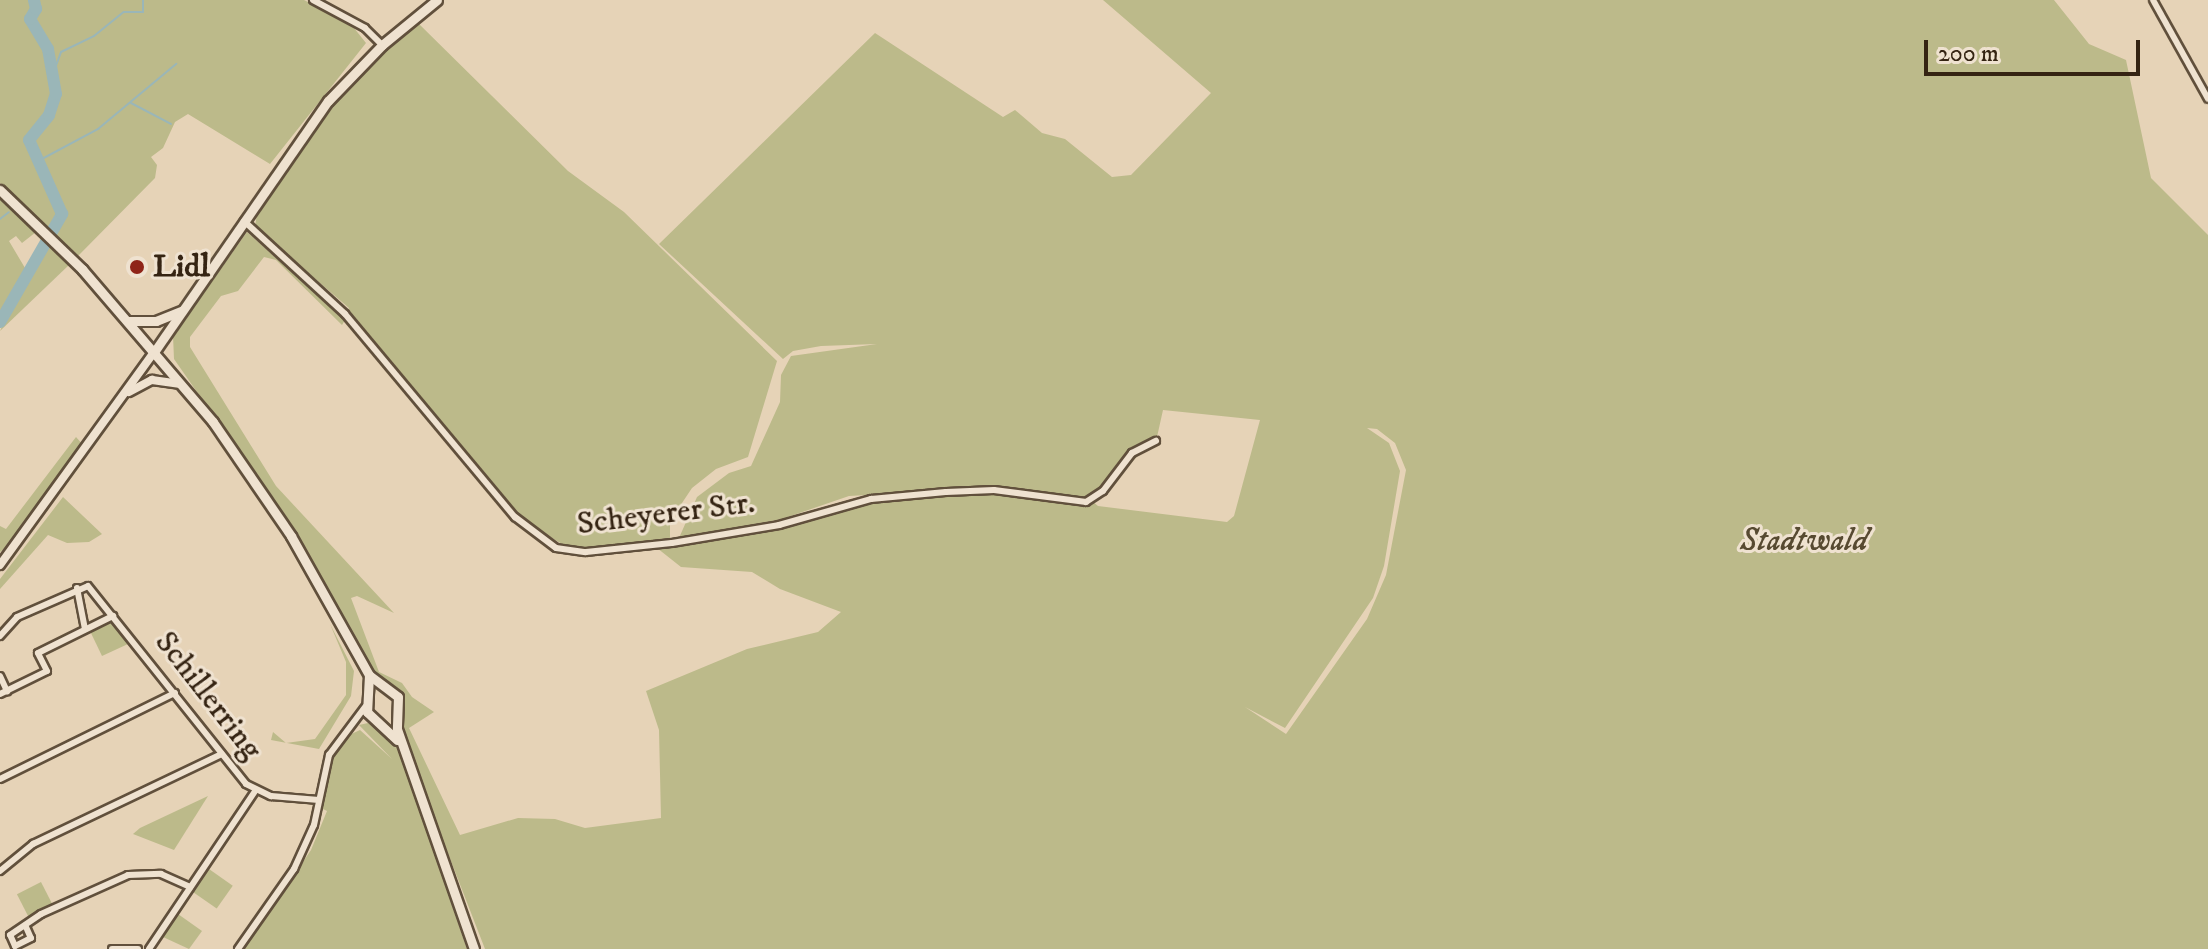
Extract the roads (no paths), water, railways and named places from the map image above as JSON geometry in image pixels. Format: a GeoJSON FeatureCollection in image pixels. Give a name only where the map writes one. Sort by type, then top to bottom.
{"type":"FeatureCollection","features":[{"type":"Feature","properties":{"kind":"main road"},"geometry":{"type":"LineString","coordinates":[[154,352],[328,101],[382,45],[437,0]]}},
{"type":"Feature","properties":{"kind":"main road"},"geometry":{"type":"LineString","coordinates":[[0,190],[54,239],[184,387],[291,536],[369,675],[399,700],[396,716],[404,749],[474,949]]}},
{"type":"Feature","properties":{"kind":"main road"},"geometry":{"type":"LineString","coordinates":[[127,321],[156,321],[182,311]]}},
{"type":"Feature","properties":{"kind":"main road"},"geometry":{"type":"LineString","coordinates":[[369,675],[365,707],[404,749]]}},
{"type":"Feature","properties":{"kind":"main road"},"geometry":{"type":"LineString","coordinates":[[368,696],[386,688]]}},
{"type":"Feature","properties":{"kind":"main road"},"geometry":{"type":"LineString","coordinates":[[376,720],[396,716]]}},
{"type":"Feature","properties":{"kind":"street"},"geometry":{"type":"LineString","coordinates":[[313,0],[365,28],[382,45]]}},
{"type":"Feature","properties":{"kind":"street"},"geometry":{"type":"LineString","coordinates":[[2153,0],[2208,99]]}},
{"type":"Feature","properties":{"kind":"street","name":"Scheyerer Str."},"geometry":{"type":"LineString","coordinates":[[244,221],[345,314],[515,517],[556,548],[586,552],[672,543],[779,525],[871,499],[959,490],[1086,502],[1103,491],[1132,453],[1156,441]]}},
{"type":"Feature","properties":{"kind":"street"},"geometry":{"type":"LineString","coordinates":[[0,565],[154,352]]}},
{"type":"Feature","properties":{"kind":"street"},"geometry":{"type":"LineString","coordinates":[[125,395],[158,379],[184,387]]}},
{"type":"Feature","properties":{"kind":"street","name":"Schillerring"},"geometry":{"type":"LineString","coordinates":[[77,588],[88,586],[222,754],[256,790],[319,800]]}},
{"type":"Feature","properties":{"kind":"street"},"geometry":{"type":"LineString","coordinates":[[0,636],[17,617],[77,588],[85,629]]}},
{"type":"Feature","properties":{"kind":"street","name":"Schillerring"},"geometry":{"type":"LineString","coordinates":[[3,693],[47,671],[38,653],[113,616]]}},
{"type":"Feature","properties":{"kind":"street"},"geometry":{"type":"LineString","coordinates":[[0,676],[3,693]]}},
{"type":"Feature","properties":{"kind":"street"},"geometry":{"type":"LineString","coordinates":[[0,779],[175,693]]}},
{"type":"Feature","properties":{"kind":"street"},"geometry":{"type":"LineString","coordinates":[[238,949],[294,869],[319,800],[329,755],[365,707]]}},
{"type":"Feature","properties":{"kind":"street"},"geometry":{"type":"LineString","coordinates":[[352,723],[376,720]]}},
{"type":"Feature","properties":{"kind":"street"},"geometry":{"type":"LineString","coordinates":[[0,871],[33,844],[222,754]]}},
{"type":"Feature","properties":{"kind":"street"},"geometry":{"type":"LineString","coordinates":[[149,949],[256,790]]}},
{"type":"Feature","properties":{"kind":"street"},"geometry":{"type":"LineString","coordinates":[[26,927],[41,914],[128,875],[161,874],[190,887]]}},
{"type":"Feature","properties":{"kind":"street"},"geometry":{"type":"LineString","coordinates":[[112,949],[138,949]]}},
{"type":"Feature","properties":{"kind":"waterway"},"geometry":{"type":"LineString","coordinates":[[0,322],[62,214],[29,140],[49,115],[56,94],[48,49],[30,19],[36,9],[34,0]]}},
{"type":"Feature","properties":{"kind":"waterway"},"geometry":{"type":"LineString","coordinates":[[53,74],[61,52],[94,36],[124,12],[143,12],[143,0]]}},
{"type":"Feature","properties":{"kind":"waterway"},"geometry":{"type":"LineString","coordinates":[[40,160],[98,129],[176,64]]}},
{"type":"Feature","properties":{"kind":"waterway"},"geometry":{"type":"LineString","coordinates":[[131,103],[171,124]]}},
{"type":"Feature","properties":{"kind":"waterway"},"geometry":{"type":"LineString","coordinates":[[0,219],[9,212]]}},
{"type":"Feature","properties":{"kind":"place","name":"Lidl"},"geometry":{"type":"Point","coordinates":[137,267]}},
{"type":"Feature","properties":{"kind":"park label","name":"Stadtwald"},"geometry":{"type":"Point","coordinates":[1804,541]}}]}
